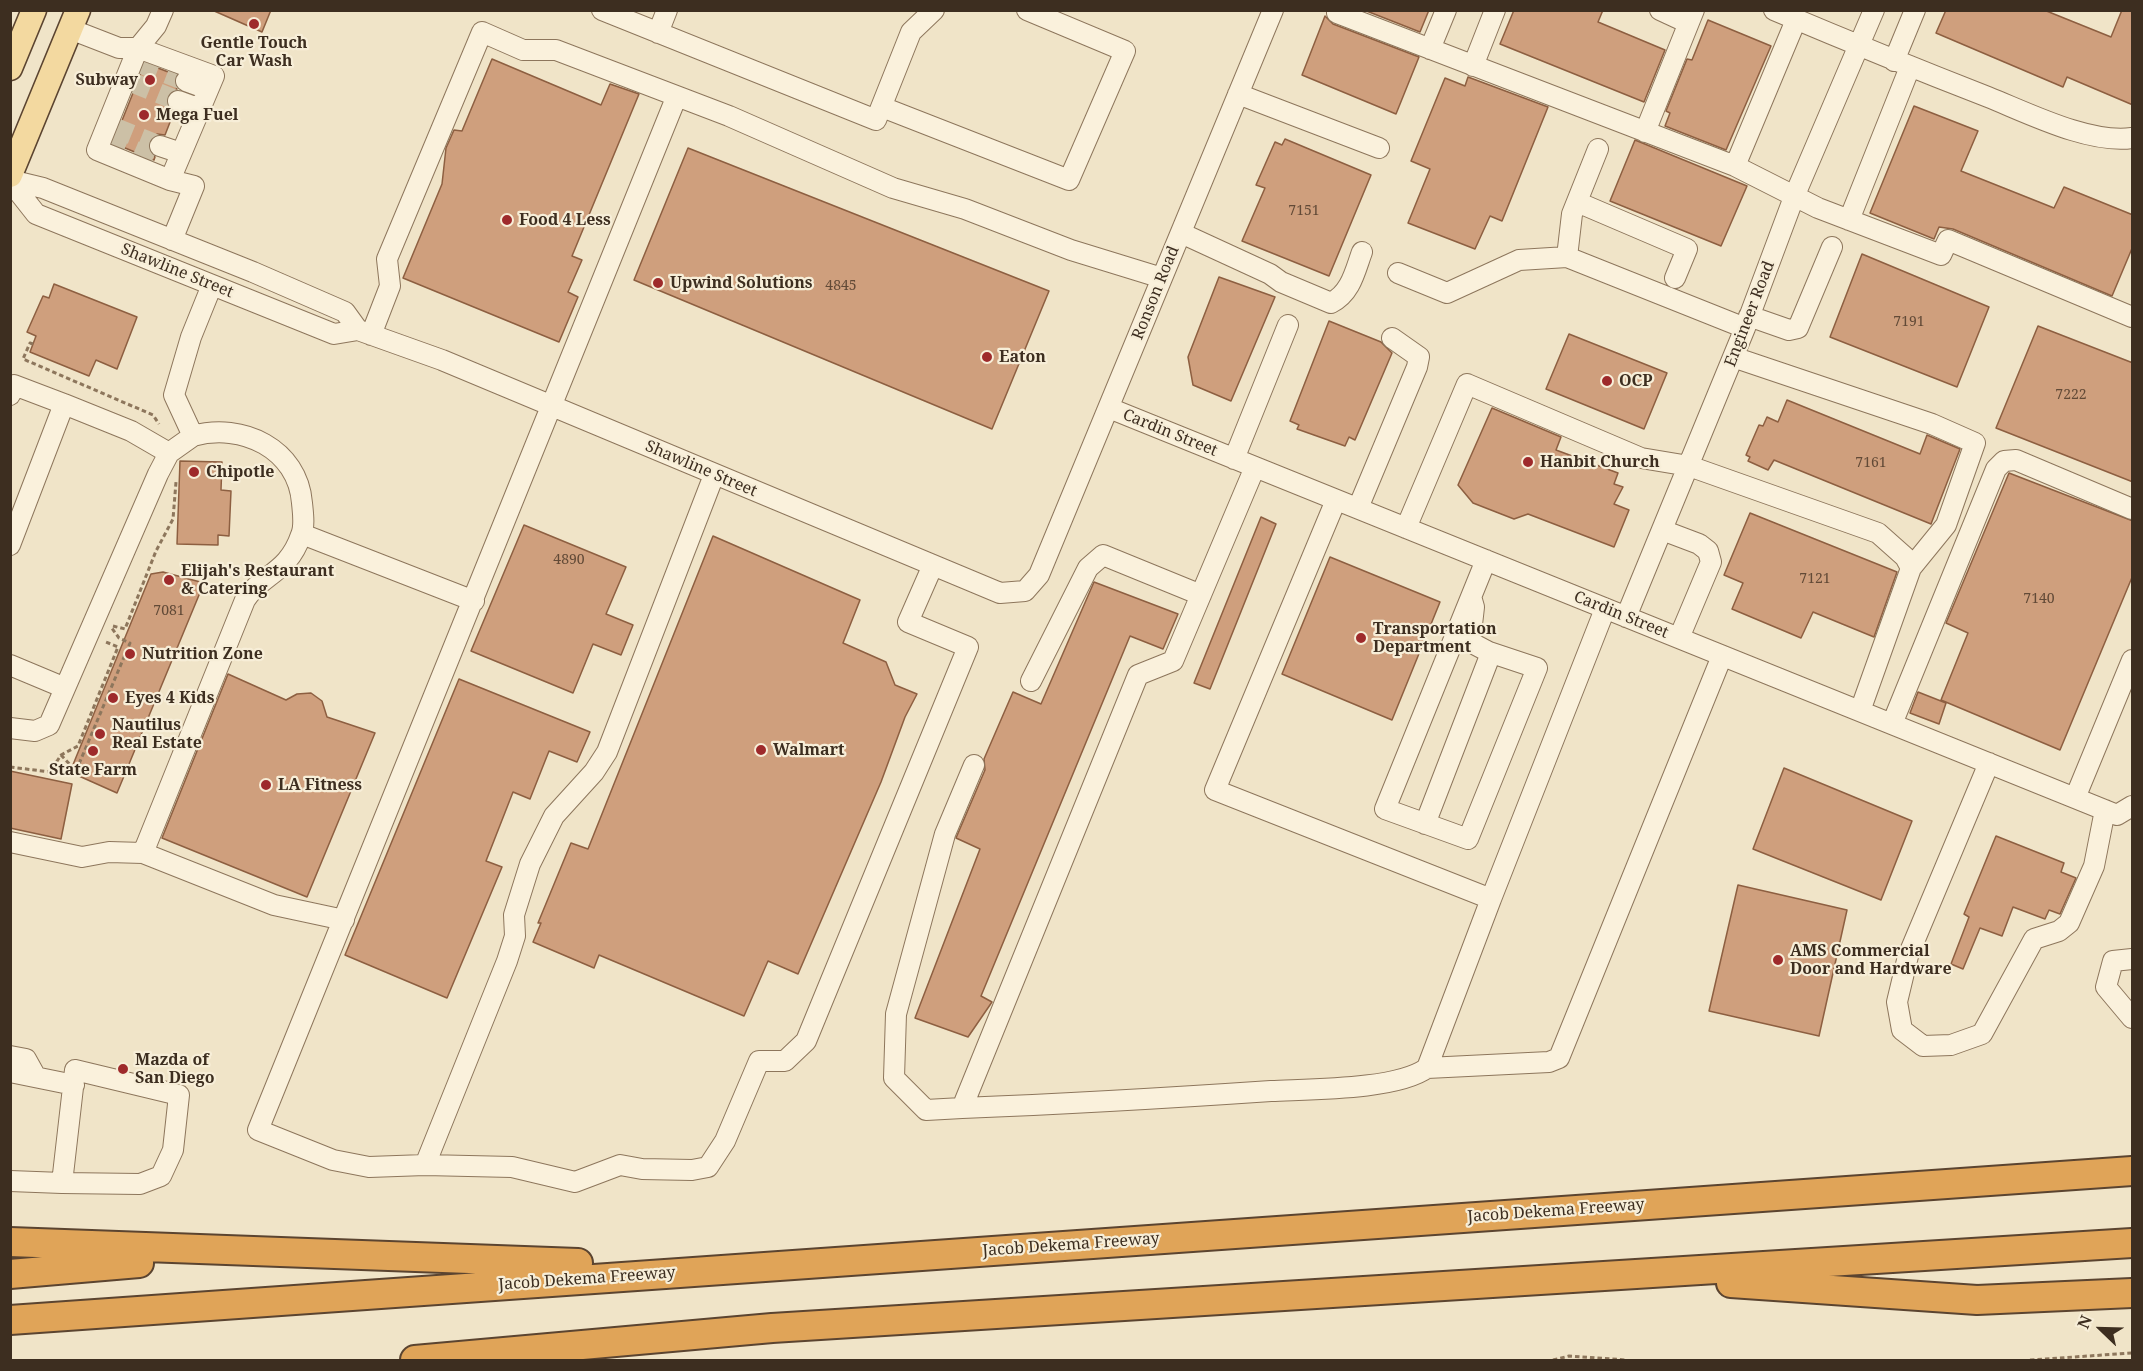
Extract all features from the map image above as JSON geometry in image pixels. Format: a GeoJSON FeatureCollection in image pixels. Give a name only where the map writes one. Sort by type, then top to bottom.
{"type":"FeatureCollection","features":[{"type":"Feature","properties":{"kind":"highway","name":"Jacob Dekema Freeway"},"geometry":{"type":"LineString","coordinates":[[10,1320],[2133,1171]]}},
{"type":"Feature","properties":{"kind":"highway"},"geometry":{"type":"LineString","coordinates":[[10,1242],[718,1269]]}},
{"type":"Feature","properties":{"kind":"highway"},"geometry":{"type":"LineString","coordinates":[[415,1360],[772,1328],[2133,1243]]}},
{"type":"Feature","properties":{"kind":"highway"},"geometry":{"type":"LineString","coordinates":[[10,1274],[288,1252]]}},
{"type":"Feature","properties":{"kind":"highway"},"geometry":{"type":"LineString","coordinates":[[1618,1275],[1977,1300],[2133,1293]]}},
{"type":"Feature","properties":{"kind":"main road"},"geometry":{"type":"LineString","coordinates":[[10,69],[34,10]]}},
{"type":"Feature","properties":{"kind":"main road"},"geometry":{"type":"LineString","coordinates":[[10,179],[74,20]]}},
{"type":"Feature","properties":{"kind":"street"},"geometry":{"type":"LineString","coordinates":[[163,10],[137,57],[107,132],[97,150],[175,167]]}},
{"type":"Feature","properties":{"kind":"street"},"geometry":{"type":"LineString","coordinates":[[602,10],[876,120],[911,32],[934,10]]}},
{"type":"Feature","properties":{"kind":"street"},"geometry":{"type":"LineString","coordinates":[[658,33],[667,10]]}},
{"type":"Feature","properties":{"kind":"street"},"geometry":{"type":"LineString","coordinates":[[882,107],[1069,180],[1125,51],[1027,10]]}},
{"type":"Feature","properties":{"kind":"street"},"geometry":{"type":"LineString","coordinates":[[1430,49],[1446,10]]}},
{"type":"Feature","properties":{"kind":"street"},"geometry":{"type":"LineString","coordinates":[[1473,66],[1495,10]]}},
{"type":"Feature","properties":{"kind":"street"},"geometry":{"type":"LineString","coordinates":[[1645,132],[1691,17],[1660,10]]}},
{"type":"Feature","properties":{"kind":"street"},"geometry":{"type":"LineString","coordinates":[[1774,10],[1809,19],[1859,46],[1902,64],[2060,124],[2104,138],[2133,138]]}},
{"type":"Feature","properties":{"kind":"street","name":"Engineer Road"},"geometry":{"type":"LineString","coordinates":[[1626,617],[1747,322],[1794,197],[1874,10]]}},
{"type":"Feature","properties":{"kind":"street"},"geometry":{"type":"LineString","coordinates":[[1849,220],[1902,64],[1915,10]]}},
{"type":"Feature","properties":{"kind":"street"},"geometry":{"type":"LineString","coordinates":[[1335,11],[1735,166],[1794,197],[1849,220],[1941,255],[1948,240],[2133,317]]}},
{"type":"Feature","properties":{"kind":"street","name":"Ronson Road"},"geometry":{"type":"LineString","coordinates":[[1039,575],[1238,94],[1267,12]]}},
{"type":"Feature","properties":{"kind":"street"},"geometry":{"type":"LineString","coordinates":[[1735,166],[1809,19]]}},
{"type":"Feature","properties":{"kind":"street"},"geometry":{"type":"LineString","coordinates":[[74,20],[118,48],[137,57],[214,76],[175,167]]}},
{"type":"Feature","properties":{"kind":"street"},"geometry":{"type":"LineString","coordinates":[[364,332],[390,286],[387,259],[482,32],[523,50],[556,50],[676,98],[729,116],[893,188],[965,209],[1071,250],[1162,278]]}},
{"type":"Feature","properties":{"kind":"street"},"geometry":{"type":"LineString","coordinates":[[186,81],[208,89]]}},
{"type":"Feature","properties":{"kind":"street"},"geometry":{"type":"LineString","coordinates":[[1238,94],[1379,148]]}},
{"type":"Feature","properties":{"kind":"street"},"geometry":{"type":"LineString","coordinates":[[676,98],[553,407],[258,1130],[333,1160],[369,1167],[425,1164],[512,1167],[575,1182],[620,1165],[642,1169],[692,1170],[708,1167],[726,1141],[759,1060],[785,1060],[806,1041],[968,647],[908,622],[933,565]]}},
{"type":"Feature","properties":{"kind":"street"},"geometry":{"type":"LineString","coordinates":[[178,101],[200,109]]}},
{"type":"Feature","properties":{"kind":"street"},"geometry":{"type":"LineString","coordinates":[[1567,257],[1572,214],[1598,148]]}},
{"type":"Feature","properties":{"kind":"street"},"geometry":{"type":"LineString","coordinates":[[157,152],[194,186],[172,240]]}},
{"type":"Feature","properties":{"kind":"street","name":"Shawline Street"},"geometry":{"type":"LineString","coordinates":[[10,179],[43,188],[345,312],[364,332]]}},
{"type":"Feature","properties":{"kind":"street","name":"Shawline Street"},"geometry":{"type":"LineString","coordinates":[[10,179],[36,214],[334,334],[364,332],[442,360],[1000,593],[1025,591],[1039,575]]}},
{"type":"Feature","properties":{"kind":"street"},"geometry":{"type":"LineString","coordinates":[[1576,202],[1687,249],[1675,278]]}},
{"type":"Feature","properties":{"kind":"street"},"geometry":{"type":"LineString","coordinates":[[1181,233],[1270,274],[1281,282],[1331,303],[1341,298],[1348,289],[1362,252]]}},
{"type":"Feature","properties":{"kind":"street"},"geometry":{"type":"LineString","coordinates":[[1398,273],[1447,292],[1519,260],[1567,257],[1747,322],[1789,330],[1798,328],[1832,247]]}},
{"type":"Feature","properties":{"kind":"street"},"geometry":{"type":"LineString","coordinates":[[193,436],[174,395],[191,337],[212,285]]}},
{"type":"Feature","properties":{"kind":"street"},"geometry":{"type":"LineString","coordinates":[[1234,459],[1288,324]]}},
{"type":"Feature","properties":{"kind":"street"},"geometry":{"type":"LineString","coordinates":[[1358,508],[1417,367],[1419,357],[1392,338]]}},
{"type":"Feature","properties":{"kind":"street"},"geometry":{"type":"LineString","coordinates":[[1733,357],[1932,424],[1975,443],[1946,525],[1911,568],[1860,711]]}},
{"type":"Feature","properties":{"kind":"street"},"geometry":{"type":"LineString","coordinates":[[1406,528],[1467,384],[1641,458],[1689,466],[1878,532],[1905,557],[1911,568]]}},
{"type":"Feature","properties":{"kind":"street"},"geometry":{"type":"LineString","coordinates":[[10,395],[14,385],[131,431],[172,450]]}},
{"type":"Feature","properties":{"kind":"street"},"geometry":{"type":"LineString","coordinates":[[10,545],[18,500],[64,404]]}},
{"type":"Feature","properties":{"kind":"street","name":"Cardin Street"},"geometry":{"type":"LineString","coordinates":[[1109,408],[2117,815],[2133,807]]}},
{"type":"Feature","properties":{"kind":"street"},"geometry":{"type":"LineString","coordinates":[[10,728],[35,731],[49,725],[172,450],[193,436],[208,432],[245,435],[267,444],[280,454],[297,478],[302,496],[302,534],[290,559],[276,573],[250,592],[245,600],[143,853]]}},
{"type":"Feature","properties":{"kind":"street"},"geometry":{"type":"LineString","coordinates":[[1892,724],[1995,469],[2004,461],[2016,460],[2133,509]]}},
{"type":"Feature","properties":{"kind":"street"},"geometry":{"type":"LineString","coordinates":[[962,1108],[1138,675],[1173,661],[1255,467]]}},
{"type":"Feature","properties":{"kind":"street"},"geometry":{"type":"LineString","coordinates":[[425,1164],[507,961],[515,936],[514,915],[530,864],[554,816],[588,779],[607,752],[714,475]]}},
{"type":"Feature","properties":{"kind":"street"},"geometry":{"type":"LineString","coordinates":[[1336,500],[1215,790],[1491,899]]}},
{"type":"Feature","properties":{"kind":"street"},"geometry":{"type":"LineString","coordinates":[[1662,530],[1699,544],[1708,551],[1711,562],[1679,638]]}},
{"type":"Feature","properties":{"kind":"street"},"geometry":{"type":"LineString","coordinates":[[302,534],[474,601]]}},
{"type":"Feature","properties":{"kind":"street"},"geometry":{"type":"LineString","coordinates":[[1031,681],[1088,567],[1103,555],[1201,595]]}},
{"type":"Feature","properties":{"kind":"street"},"geometry":{"type":"LineString","coordinates":[[1472,600],[1466,604],[1386,809],[1468,839],[1537,668],[1491,653],[1470,642],[1474,608],[1472,600],[1486,560]]}},
{"type":"Feature","properties":{"kind":"street"},"geometry":{"type":"LineString","coordinates":[[974,765],[945,834],[896,1014],[894,1077],[926,1110],[1117,1102],[1355,1086],[1415,1077],[1427,1068],[1605,609]]}},
{"type":"Feature","properties":{"kind":"street"},"geometry":{"type":"LineString","coordinates":[[1425,825],[1491,653]]}},
{"type":"Feature","properties":{"kind":"street"},"geometry":{"type":"LineString","coordinates":[[1427,1068],[1549,1062],[1559,1058],[1722,656]]}},
{"type":"Feature","properties":{"kind":"street"},"geometry":{"type":"LineString","coordinates":[[2075,798],[2133,660]]}},
{"type":"Feature","properties":{"kind":"street"},"geometry":{"type":"LineString","coordinates":[[10,665],[65,688]]}},
{"type":"Feature","properties":{"kind":"street"},"geometry":{"type":"LineString","coordinates":[[1989,763],[1908,956],[1897,1002],[1902,1030],[1923,1046],[1951,1045],[1982,1034],[2034,939],[2059,931],[2069,923],[2094,866],[2105,810]]}},
{"type":"Feature","properties":{"kind":"street"},"geometry":{"type":"LineString","coordinates":[[10,842],[82,857],[110,852],[143,853],[274,905],[344,920]]}},
{"type":"Feature","properties":{"kind":"street"},"geometry":{"type":"LineString","coordinates":[[2133,959],[2113,961],[2106,987],[2133,1018]]}},
{"type":"Feature","properties":{"kind":"street"},"geometry":{"type":"LineString","coordinates":[[10,1056],[26,1059],[36,1077]]}},
{"type":"Feature","properties":{"kind":"street"},"geometry":{"type":"LineString","coordinates":[[10,1181],[62,1183],[141,1185],[161,1176],[173,1150],[178,1095],[75,1070],[62,1183]]}},
{"type":"Feature","properties":{"kind":"street"},"geometry":{"type":"LineString","coordinates":[[10,1072],[74,1085]]}},
{"type":"Feature","properties":{"kind":"path"},"geometry":{"type":"LineString","coordinates":[[33,344],[30,343],[23,359],[153,415],[179,464],[173,519],[156,551],[125,629],[110,625]]}},
{"type":"Feature","properties":{"kind":"path"},"geometry":{"type":"LineString","coordinates":[[61,755],[76,771],[130,643],[119,638],[110,625]]}},
{"type":"Feature","properties":{"kind":"path"},"geometry":{"type":"LineString","coordinates":[[10,767],[50,772],[61,755],[78,746],[118,647],[102,640],[110,625]]}},
{"type":"Feature","properties":{"kind":"path"},"geometry":{"type":"LineString","coordinates":[[2030,1360],[2133,1353]]}},
{"type":"Feature","properties":{"kind":"path"},"geometry":{"type":"LineString","coordinates":[[1552,1360],[1569,1356],[1626,1360]]}},
{"type":"Feature","properties":{"kind":"building","name":"Gentle Touch Car Wash"},"geometry":{"type":"Polygon","coordinates":[[[212,10],[271,10],[262,32],[212,10]]]}},
{"type":"Feature","properties":{"kind":"building"},"geometry":{"type":"Polygon","coordinates":[[[1364,10],[1429,10],[1420,32],[1364,10]]]}},
{"type":"Feature","properties":{"kind":"building"},"geometry":{"type":"Polygon","coordinates":[[[1514,10],[1603,10],[1598,22],[1665,50],[1644,102],[1500,44],[1514,10]]]}},
{"type":"Feature","properties":{"kind":"building"},"geometry":{"type":"Polygon","coordinates":[[[1946,10],[2044,10],[2111,37],[2122,10],[2133,10],[2133,105],[2067,77],[2063,87],[1936,33],[1946,10]]]}},
{"type":"Feature","properties":{"kind":"building"},"geometry":{"type":"Polygon","coordinates":[[[1325,16],[1333,24],[1419,57],[1396,114],[1302,75],[1325,16]]]}},
{"type":"Feature","properties":{"kind":"building"},"geometry":{"type":"Polygon","coordinates":[[[1708,20],[1771,46],[1726,150],[1665,126],[1670,113],[1666,111],[1687,59],[1692,60],[1708,20]]]}},
{"type":"Feature","properties":{"kind":"building","name":"Food 4 Less"},"geometry":{"type":"Polygon","coordinates":[[[492,59],[601,105],[610,84],[639,94],[572,256],[582,260],[568,292],[578,297],[559,342],[403,278],[442,184],[446,148],[454,130],[462,131],[492,59]]]}},
{"type":"Feature","properties":{"kind":"building"},"geometry":{"type":"Polygon","coordinates":[[[145,63],[176,75],[174,82],[177,89],[167,97],[168,108],[174,112],[165,135],[157,134],[148,143],[148,149],[155,157],[154,160],[113,143],[145,63]]]}},
{"type":"Feature","properties":{"kind":"building"},"geometry":{"type":"Polygon","coordinates":[[[1468,77],[1548,107],[1502,221],[1490,216],[1475,249],[1408,223],[1430,169],[1411,161],[1445,78],[1465,86],[1468,77]]]}},
{"type":"Feature","properties":{"kind":"building"},"geometry":{"type":"Polygon","coordinates":[[[1914,106],[1978,131],[1961,171],[2054,208],[2064,187],[2133,215],[2133,246],[2112,296],[1953,229],[1939,227],[1934,239],[1870,213],[1914,106]]]}},
{"type":"Feature","properties":{"kind":"building"},"geometry":{"type":"Polygon","coordinates":[[[1285,139],[1371,175],[1329,276],[1242,241],[1265,188],[1256,185],[1275,142],[1282,145],[1285,139]]]}},
{"type":"Feature","properties":{"kind":"building"},"geometry":{"type":"Polygon","coordinates":[[[1635,140],[1747,186],[1721,246],[1610,201],[1635,140]]]}},
{"type":"Feature","properties":{"kind":"building"},"geometry":{"type":"Polygon","coordinates":[[[688,148],[1049,291],[992,429],[634,280],[688,148]]]}},
{"type":"Feature","properties":{"kind":"building"},"geometry":{"type":"Polygon","coordinates":[[[1862,254],[1989,307],[1957,387],[1830,337],[1862,254]]]}},
{"type":"Feature","properties":{"kind":"building"},"geometry":{"type":"Polygon","coordinates":[[[1219,277],[1275,297],[1231,401],[1193,385],[1188,357],[1219,277]]]}},
{"type":"Feature","properties":{"kind":"building"},"geometry":{"type":"Polygon","coordinates":[[[54,284],[137,317],[117,369],[96,360],[89,376],[30,352],[36,336],[27,332],[43,296],[49,298],[54,284]]]}},
{"type":"Feature","properties":{"kind":"building"},"geometry":{"type":"Polygon","coordinates":[[[1329,321],[1381,342],[1392,353],[1355,440],[1349,437],[1345,446],[1297,429],[1299,425],[1290,421],[1329,321]]]}},
{"type":"Feature","properties":{"kind":"building"},"geometry":{"type":"Polygon","coordinates":[[[2038,326],[2133,363],[2133,482],[1996,428],[2038,326]]]}},
{"type":"Feature","properties":{"kind":"building","name":"OCP"},"geometry":{"type":"Polygon","coordinates":[[[1569,334],[1667,373],[1644,429],[1546,389],[1569,334]]]}},
{"type":"Feature","properties":{"kind":"building"},"geometry":{"type":"Polygon","coordinates":[[[1787,400],[1920,454],[1927,435],[1960,449],[1931,524],[1774,460],[1768,470],[1748,461],[1750,457],[1746,455],[1759,425],[1763,426],[1767,417],[1778,422],[1787,400]]]}},
{"type":"Feature","properties":{"kind":"building","name":"Hanbit Church"},"geometry":{"type":"Polygon","coordinates":[[[1492,408],[1561,437],[1556,450],[1618,473],[1614,484],[1623,487],[1614,504],[1629,510],[1614,547],[1528,514],[1514,519],[1473,503],[1458,485],[1492,408]]]}},
{"type":"Feature","properties":{"kind":"building"},"geometry":{"type":"Polygon","coordinates":[[[180,461],[222,462],[221,490],[231,491],[229,536],[218,535],[218,545],[177,544],[180,461]]]}},
{"type":"Feature","properties":{"kind":"building"},"geometry":{"type":"Polygon","coordinates":[[[2009,473],[2133,521],[2133,575],[2060,750],[1941,700],[1968,633],[1946,623],[2009,473]]]}},
{"type":"Feature","properties":{"kind":"building"},"geometry":{"type":"Polygon","coordinates":[[[1750,513],[1897,572],[1874,637],[1813,612],[1801,638],[1732,609],[1743,583],[1724,575],[1750,513]]]}},
{"type":"Feature","properties":{"kind":"building"},"geometry":{"type":"Polygon","coordinates":[[[1261,517],[1276,524],[1210,689],[1194,683],[1261,517]]]}},
{"type":"Feature","properties":{"kind":"building"},"geometry":{"type":"Polygon","coordinates":[[[524,525],[626,567],[606,614],[633,625],[621,655],[593,644],[573,693],[471,651],[524,525]]]}},
{"type":"Feature","properties":{"kind":"building","name":"Walmart"},"geometry":{"type":"Polygon","coordinates":[[[713,536],[860,600],[843,643],[886,662],[895,685],[917,694],[905,717],[881,782],[798,974],[768,961],[744,1016],[599,955],[594,968],[533,942],[541,923],[538,923],[571,843],[588,849],[713,536]]]}},
{"type":"Feature","properties":{"kind":"building","name":"Transportation Department"},"geometry":{"type":"Polygon","coordinates":[[[1330,557],[1440,602],[1392,720],[1282,674],[1330,557]]]}},
{"type":"Feature","properties":{"kind":"building"},"geometry":{"type":"Polygon","coordinates":[[[163,572],[204,583],[117,793],[70,772],[151,574],[163,572]]]}},
{"type":"Feature","properties":{"kind":"building"},"geometry":{"type":"Polygon","coordinates":[[[1094,582],[1178,614],[1163,649],[1130,636],[981,996],[992,1002],[968,1037],[915,1018],[980,849],[956,838],[985,770],[984,759],[1013,692],[1041,704],[1094,582]]]}},
{"type":"Feature","properties":{"kind":"building","name":"LA Fitness"},"geometry":{"type":"Polygon","coordinates":[[[228,674],[286,700],[297,694],[311,693],[322,701],[327,717],[375,733],[307,897],[162,838],[228,674]]]}},
{"type":"Feature","properties":{"kind":"building"},"geometry":{"type":"Polygon","coordinates":[[[459,679],[590,732],[577,762],[549,751],[530,799],[513,792],[486,861],[502,867],[447,998],[345,955],[459,679]]]}},
{"type":"Feature","properties":{"kind":"building"},"geometry":{"type":"Polygon","coordinates":[[[1918,692],[1946,703],[1939,724],[1910,713],[1918,692]]]}},
{"type":"Feature","properties":{"kind":"building"},"geometry":{"type":"Polygon","coordinates":[[[1784,768],[1912,821],[1881,900],[1753,849],[1784,768]]]}},
{"type":"Feature","properties":{"kind":"building"},"geometry":{"type":"Polygon","coordinates":[[[10,771],[72,784],[61,839],[10,828],[10,771]]]}},
{"type":"Feature","properties":{"kind":"building"},"geometry":{"type":"Polygon","coordinates":[[[1996,836],[2064,863],[2061,872],[2076,878],[2060,914],[2049,910],[2045,919],[2013,907],[2002,936],[1980,928],[1963,969],[1951,964],[1969,917],[1964,914],[1996,836]]]}},
{"type":"Feature","properties":{"kind":"building","name":"AMS Commercial Door and Hardware"},"geometry":{"type":"Polygon","coordinates":[[[1738,885],[1847,910],[1819,1036],[1709,1011],[1738,885]]]}},
{"type":"Feature","properties":{"kind":"tunnel"},"geometry":{"type":"LineString","coordinates":[[139,63],[186,81]]}},
{"type":"Feature","properties":{"kind":"tunnel"},"geometry":{"type":"LineString","coordinates":[[131,82],[178,101]]}},
{"type":"Feature","properties":{"kind":"tunnel"},"geometry":{"type":"LineString","coordinates":[[113,127],[160,146]]}},
{"type":"Feature","properties":{"kind":"tunnel"},"geometry":{"type":"LineString","coordinates":[[107,139],[154,159]]}},
{"type":"Feature","properties":{"kind":"place","name":"Gentle Touch Car Wash"},"geometry":{"type":"Point","coordinates":[254,24]}},
{"type":"Feature","properties":{"kind":"place","name":"Subway"},"geometry":{"type":"Point","coordinates":[150,80]}},
{"type":"Feature","properties":{"kind":"place","name":"Mega Fuel"},"geometry":{"type":"Point","coordinates":[144,115]}},
{"type":"Feature","properties":{"kind":"place","name":"Food 4 Less"},"geometry":{"type":"Point","coordinates":[507,220]}},
{"type":"Feature","properties":{"kind":"place","name":"Upwind Solutions"},"geometry":{"type":"Point","coordinates":[658,283]}},
{"type":"Feature","properties":{"kind":"place","name":"Eaton"},"geometry":{"type":"Point","coordinates":[987,357]}},
{"type":"Feature","properties":{"kind":"place","name":"OCP"},"geometry":{"type":"Point","coordinates":[1607,381]}},
{"type":"Feature","properties":{"kind":"place","name":"Hanbit Church"},"geometry":{"type":"Point","coordinates":[1528,462]}},
{"type":"Feature","properties":{"kind":"place","name":"Chipotle"},"geometry":{"type":"Point","coordinates":[194,472]}},
{"type":"Feature","properties":{"kind":"place","name":"Elijah's Restaurant & Catering"},"geometry":{"type":"Point","coordinates":[169,580]}},
{"type":"Feature","properties":{"kind":"place","name":"Transportation Department"},"geometry":{"type":"Point","coordinates":[1361,638]}},
{"type":"Feature","properties":{"kind":"place","name":"Nutrition Zone"},"geometry":{"type":"Point","coordinates":[130,654]}},
{"type":"Feature","properties":{"kind":"place","name":"Eyes 4 Kids"},"geometry":{"type":"Point","coordinates":[113,698]}},
{"type":"Feature","properties":{"kind":"place","name":"Nautilus Real Estate"},"geometry":{"type":"Point","coordinates":[100,734]}},
{"type":"Feature","properties":{"kind":"place","name":"Walmart"},"geometry":{"type":"Point","coordinates":[761,750]}},
{"type":"Feature","properties":{"kind":"place","name":"State Farm"},"geometry":{"type":"Point","coordinates":[93,751]}},
{"type":"Feature","properties":{"kind":"place","name":"LA Fitness"},"geometry":{"type":"Point","coordinates":[266,785]}},
{"type":"Feature","properties":{"kind":"place","name":"AMS Commercial Door and Hardware"},"geometry":{"type":"Point","coordinates":[1778,960]}},
{"type":"Feature","properties":{"kind":"place","name":"Mazda of San Diego"},"geometry":{"type":"Point","coordinates":[123,1069]}}]}
